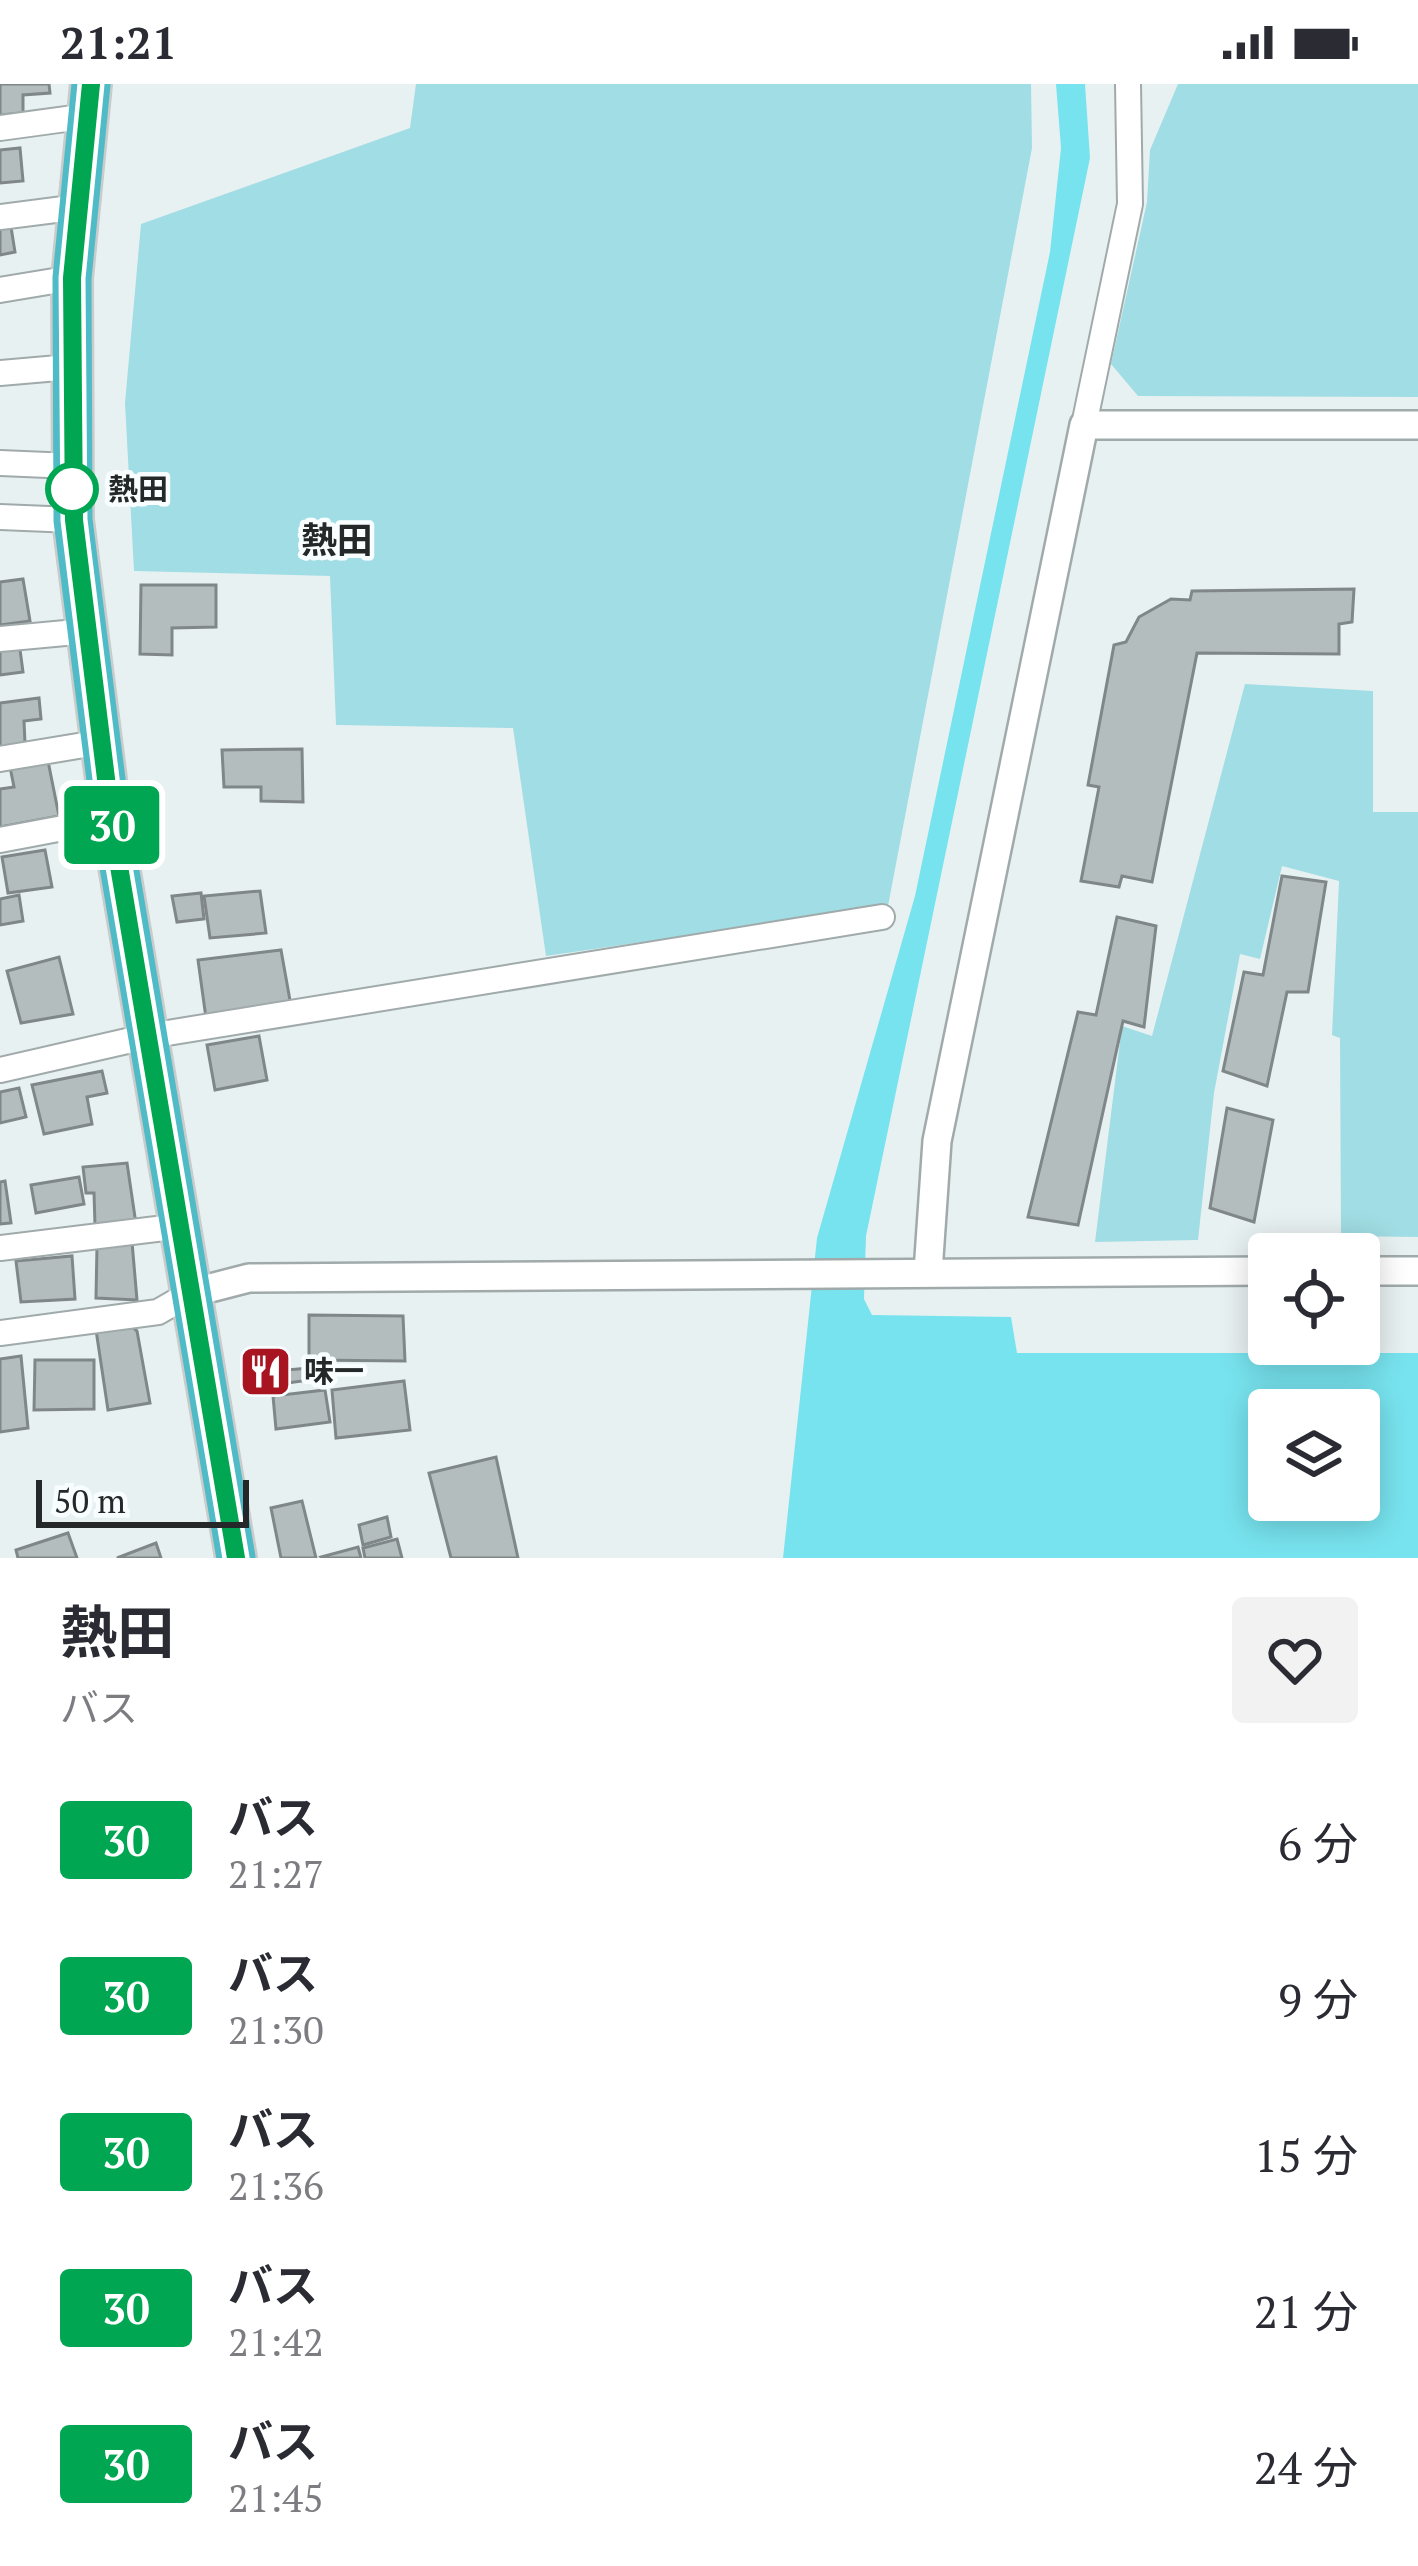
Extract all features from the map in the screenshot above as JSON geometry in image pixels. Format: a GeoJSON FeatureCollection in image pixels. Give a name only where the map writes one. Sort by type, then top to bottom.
{"type":"FeatureCollection","features":[{"type":"Feature","properties":{"kind":"highway"},"geometry":{"type":"LineString","coordinates":[[90,100],[72,278],[74,520],[111,819],[236,1558]]}},
{"type":"Feature","properties":{"kind":"street"},"geometry":{"type":"LineString","coordinates":[[928,1272],[937,1141],[1130,204],[1128,84]]}},
{"type":"Feature","properties":{"kind":"street"},"geometry":{"type":"LineString","coordinates":[[0,128],[90,100]]}},
{"type":"Feature","properties":{"kind":"street"},"geometry":{"type":"LineString","coordinates":[[0,217],[79,207]]}},
{"type":"Feature","properties":{"kind":"street"},"geometry":{"type":"LineString","coordinates":[[0,290],[72,278]]}},
{"type":"Feature","properties":{"kind":"street"},"geometry":{"type":"LineString","coordinates":[[0,373],[70,367]]}},
{"type":"Feature","properties":{"kind":"street"},"geometry":{"type":"LineString","coordinates":[[1084,425],[1418,425]]}},
{"type":"Feature","properties":{"kind":"street"},"geometry":{"type":"LineString","coordinates":[[0,463],[71,466]]}},
{"type":"Feature","properties":{"kind":"street"},"geometry":{"type":"LineString","coordinates":[[0,517],[74,520]]}},
{"type":"Feature","properties":{"kind":"street"},"geometry":{"type":"LineString","coordinates":[[0,639],[87,631]]}},
{"type":"Feature","properties":{"kind":"street"},"geometry":{"type":"LineString","coordinates":[[0,759],[102,742]]}},
{"type":"Feature","properties":{"kind":"street"},"geometry":{"type":"LineString","coordinates":[[0,840],[111,819]]}},
{"type":"Feature","properties":{"kind":"street"},"geometry":{"type":"LineString","coordinates":[[0,1070],[149,1036],[882,916]]}},
{"type":"Feature","properties":{"kind":"street"},"geometry":{"type":"LineString","coordinates":[[0,1248],[181,1226]]}},
{"type":"Feature","properties":{"kind":"street"},"geometry":{"type":"LineString","coordinates":[[0,1333],[158,1312],[191,1293],[249,1278],[1248,1271]]}},
{"type":"Feature","properties":{"kind":"street"},"geometry":{"type":"LineString","coordinates":[[1380,1271],[1418,1271]]}},
{"type":"Feature","properties":{"kind":"shaded area"},"geometry":{"type":"Polygon","coordinates":[[[416,84],[1031,84],[1032,148],[888,906],[546,956],[513,728],[336,725],[330,576],[134,571],[125,403],[141,224],[410,128],[416,84]]]}},
{"type":"Feature","properties":{"kind":"shaded area"},"geometry":{"type":"Polygon","coordinates":[[[1056,84],[1085,84],[1090,158],[866,1236],[864,1299],[872,1315],[1011,1317],[1017,1353],[1248,1353],[1248,1365],[1380,1365],[1380,1353],[1418,1353],[1418,1558],[783,1558],[817,1238],[915,896],[1050,252],[1061,148],[1056,84]]]}},
{"type":"Feature","properties":{"kind":"shaded area"},"geometry":{"type":"Polygon","coordinates":[[[1178,84],[1418,84],[1418,397],[1138,396],[1111,364],[1147,202],[1150,150],[1178,84]]]}},
{"type":"Feature","properties":{"kind":"shaded area"},"geometry":{"type":"Polygon","coordinates":[[[1245,684],[1373,691],[1373,812],[1418,812],[1418,1237],[1341,1233],[1340,1038],[1332,1035],[1339,881],[1282,866],[1260,959],[1240,954],[1214,1093],[1198,1240],[1095,1242],[1122,1026],[1152,1036],[1245,684]]]}},
{"type":"Feature","properties":{"kind":"building"},"geometry":{"type":"Polygon","coordinates":[[[0,84],[49,84],[50,93],[23,95],[23,113],[0,115],[0,84]]]}},
{"type":"Feature","properties":{"kind":"building"},"geometry":{"type":"Polygon","coordinates":[[[20,148],[23,181],[0,183],[0,150],[20,148]]]}},
{"type":"Feature","properties":{"kind":"building"},"geometry":{"type":"Polygon","coordinates":[[[11,227],[15,252],[0,255],[0,229],[11,227]]]}},
{"type":"Feature","properties":{"kind":"building"},"geometry":{"type":"Polygon","coordinates":[[[23,579],[30,621],[0,625],[0,582],[23,579]]]}},
{"type":"Feature","properties":{"kind":"building"},"geometry":{"type":"Polygon","coordinates":[[[141,585],[216,585],[216,627],[172,628],[172,655],[140,654],[141,585]]]}},
{"type":"Feature","properties":{"kind":"building"},"geometry":{"type":"Polygon","coordinates":[[[1354,589],[1352,622],[1339,624],[1339,654],[1197,653],[1152,882],[1122,876],[1119,887],[1081,881],[1099,787],[1088,785],[1114,645],[1126,642],[1139,617],[1171,599],[1190,600],[1192,591],[1354,589]]]}},
{"type":"Feature","properties":{"kind":"building"},"geometry":{"type":"Polygon","coordinates":[[[19,642],[23,672],[0,675],[0,644],[19,642]]]}},
{"type":"Feature","properties":{"kind":"building"},"geometry":{"type":"Polygon","coordinates":[[[39,698],[41,719],[24,721],[25,743],[0,749],[0,703],[39,698]]]}},
{"type":"Feature","properties":{"kind":"building"},"geometry":{"type":"Polygon","coordinates":[[[302,749],[303,802],[261,801],[261,787],[224,787],[222,750],[302,749]]]}},
{"type":"Feature","properties":{"kind":"building"},"geometry":{"type":"Polygon","coordinates":[[[48,761],[59,816],[0,827],[0,789],[14,787],[10,767],[48,761]]]}},
{"type":"Feature","properties":{"kind":"building"},"geometry":{"type":"Polygon","coordinates":[[[45,850],[52,887],[8,893],[2,857],[45,850]]]}},
{"type":"Feature","properties":{"kind":"building"},"geometry":{"type":"Polygon","coordinates":[[[1282,876],[1326,882],[1308,992],[1287,992],[1267,1086],[1223,1071],[1244,972],[1263,975],[1282,876]]]}},
{"type":"Feature","properties":{"kind":"building"},"geometry":{"type":"Polygon","coordinates":[[[260,891],[266,933],[210,938],[204,896],[260,891]]]}},
{"type":"Feature","properties":{"kind":"building"},"geometry":{"type":"Polygon","coordinates":[[[201,893],[204,919],[177,922],[172,896],[201,893]]]}},
{"type":"Feature","properties":{"kind":"building"},"geometry":{"type":"Polygon","coordinates":[[[19,895],[23,921],[0,925],[0,899],[19,895]]]}},
{"type":"Feature","properties":{"kind":"building"},"geometry":{"type":"Polygon","coordinates":[[[1117,917],[1156,926],[1144,1027],[1123,1021],[1078,1225],[1028,1217],[1078,1012],[1096,1015],[1117,917]]]}},
{"type":"Feature","properties":{"kind":"building"},"geometry":{"type":"Polygon","coordinates":[[[281,950],[291,1006],[206,1018],[198,960],[281,950]]]}},
{"type":"Feature","properties":{"kind":"building"},"geometry":{"type":"Polygon","coordinates":[[[59,957],[73,1014],[21,1023],[7,971],[59,957]]]}},
{"type":"Feature","properties":{"kind":"building"},"geometry":{"type":"Polygon","coordinates":[[[259,1036],[267,1080],[215,1090],[207,1045],[259,1036]]]}},
{"type":"Feature","properties":{"kind":"building"},"geometry":{"type":"Polygon","coordinates":[[[102,1071],[107,1093],[87,1097],[92,1124],[44,1134],[32,1085],[102,1071]]]}},
{"type":"Feature","properties":{"kind":"building"},"geometry":{"type":"Polygon","coordinates":[[[19,1088],[26,1117],[0,1123],[0,1092],[19,1088]]]}},
{"type":"Feature","properties":{"kind":"building"},"geometry":{"type":"Polygon","coordinates":[[[1227,1108],[1273,1120],[1254,1222],[1210,1208],[1227,1108]]]}},
{"type":"Feature","properties":{"kind":"building"},"geometry":{"type":"Polygon","coordinates":[[[127,1163],[136,1224],[95,1225],[94,1193],[86,1193],[83,1167],[127,1163]]]}},
{"type":"Feature","properties":{"kind":"building"},"geometry":{"type":"Polygon","coordinates":[[[79,1177],[84,1204],[36,1213],[31,1185],[79,1177]]]}},
{"type":"Feature","properties":{"kind":"building"},"geometry":{"type":"Polygon","coordinates":[[[5,1181],[11,1223],[0,1224],[0,1182],[5,1181]]]}},
{"type":"Feature","properties":{"kind":"building"},"geometry":{"type":"Polygon","coordinates":[[[132,1242],[137,1300],[96,1298],[97,1246],[132,1242]]]}},
{"type":"Feature","properties":{"kind":"building"},"geometry":{"type":"Polygon","coordinates":[[[72,1256],[75,1299],[21,1302],[16,1261],[72,1256]]]}},
{"type":"Feature","properties":{"kind":"building"},"geometry":{"type":"Polygon","coordinates":[[[309,1315],[403,1316],[405,1361],[309,1360],[309,1315]]]}},
{"type":"Feature","properties":{"kind":"building"},"geometry":{"type":"Polygon","coordinates":[[[130,1325],[137,1331],[150,1403],[108,1410],[96,1330],[130,1325]]]}},
{"type":"Feature","properties":{"kind":"building"},"geometry":{"type":"Polygon","coordinates":[[[274,1353],[276,1371],[332,1366],[332,1377],[250,1388],[246,1366],[260,1354],[274,1353]]]}},
{"type":"Feature","properties":{"kind":"building"},"geometry":{"type":"Polygon","coordinates":[[[21,1356],[28,1428],[0,1432],[0,1359],[21,1356]]]}},
{"type":"Feature","properties":{"kind":"building"},"geometry":{"type":"Polygon","coordinates":[[[35,1360],[94,1360],[94,1409],[34,1410],[35,1360]]]}},
{"type":"Feature","properties":{"kind":"building"},"geometry":{"type":"Polygon","coordinates":[[[404,1381],[410,1430],[336,1438],[332,1390],[404,1381]]]}},
{"type":"Feature","properties":{"kind":"building"},"geometry":{"type":"Polygon","coordinates":[[[325,1390],[330,1422],[276,1429],[273,1396],[325,1390]]]}},
{"type":"Feature","properties":{"kind":"building"},"geometry":{"type":"Polygon","coordinates":[[[496,1457],[518,1558],[451,1558],[429,1473],[496,1457]]]}},
{"type":"Feature","properties":{"kind":"building"},"geometry":{"type":"Polygon","coordinates":[[[302,1501],[316,1558],[281,1558],[271,1508],[302,1501]]]}},
{"type":"Feature","properties":{"kind":"building"},"geometry":{"type":"Polygon","coordinates":[[[387,1517],[391,1537],[363,1545],[359,1525],[387,1517]]]}},
{"type":"Feature","properties":{"kind":"building"},"geometry":{"type":"Polygon","coordinates":[[[68,1533],[77,1558],[18,1558],[16,1550],[68,1533]]]}},
{"type":"Feature","properties":{"kind":"building"},"geometry":{"type":"Polygon","coordinates":[[[397,1539],[402,1558],[365,1558],[363,1548],[397,1539]]]}},
{"type":"Feature","properties":{"kind":"building"},"geometry":{"type":"Polygon","coordinates":[[[156,1543],[161,1558],[117,1558],[156,1543]]]}},
{"type":"Feature","properties":{"kind":"building"},"geometry":{"type":"Polygon","coordinates":[[[358,1547],[361,1558],[321,1557],[358,1547]]]}},
{"type":"Feature","properties":{"kind":"bus line","name":"30"},"geometry":{"type":"LineString","coordinates":[[91,84],[72,278],[74,520],[111,819],[178,1201],[220,1485],[236,1558]]}},
{"type":"Feature","properties":{"kind":"place","name":"熱田"},"geometry":{"type":"Point","coordinates":[72,489]}},
{"type":"Feature","properties":{"kind":"place","name":"味一"},"geometry":{"type":"Point","coordinates":[265,1371]}},
{"type":"Feature","properties":{"kind":"district","name":"熱田"},"geometry":{"type":"Point","coordinates":[337,539]}}]}
